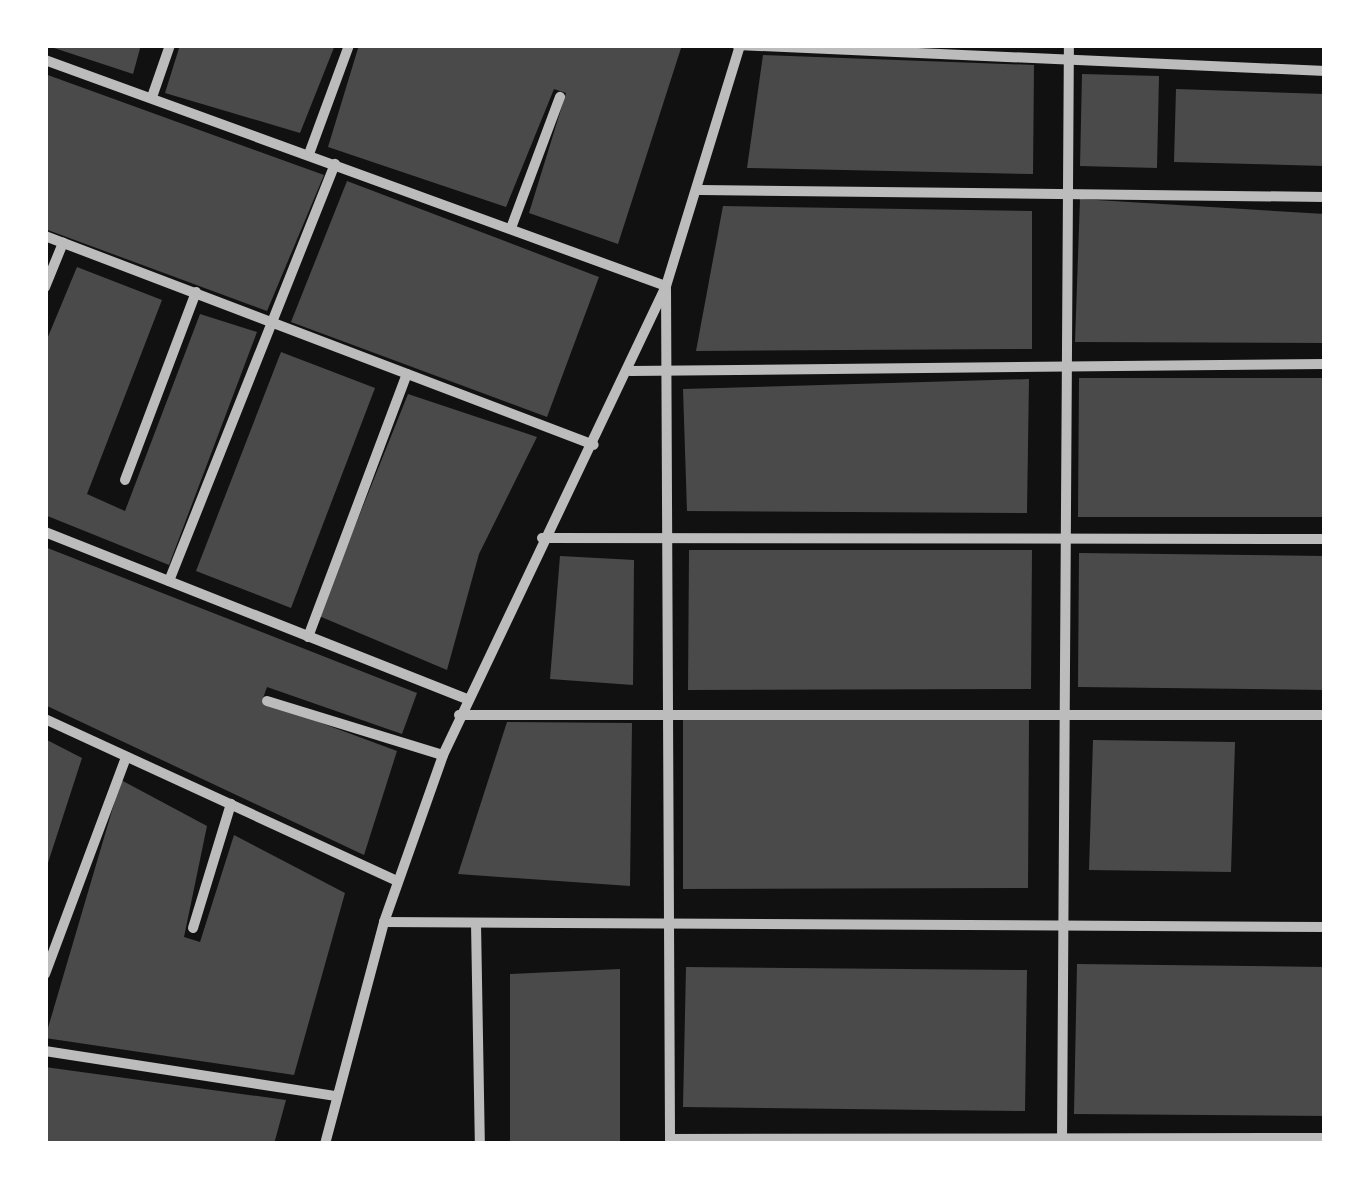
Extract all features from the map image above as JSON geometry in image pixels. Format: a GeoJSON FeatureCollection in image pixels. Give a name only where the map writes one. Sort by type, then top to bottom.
{"type":"FeatureCollection","features":[{"type":"Feature","properties":{"kind":"street"},"geometry":{"type":"LineString","coordinates":[[152,97],[170,45]]}},
{"type":"Feature","properties":{"kind":"street"},"geometry":{"type":"LineString","coordinates":[[309,154],[349,45]]}},
{"type":"Feature","properties":{"kind":"street"},"geometry":{"type":"LineString","coordinates":[[326,1144],[335,1096],[384,922],[443,755],[542,538],[630,371],[666,286],[700,190],[739,45],[1325,71]]}},
{"type":"Feature","properties":{"kind":"street"},"geometry":{"type":"LineString","coordinates":[[1062,1141],[1069,45]]}},
{"type":"Feature","properties":{"kind":"street"},"geometry":{"type":"LineString","coordinates":[[45,60],[666,286]]}},
{"type":"Feature","properties":{"kind":"street"},"geometry":{"type":"LineString","coordinates":[[511,228],[560,97]]}},
{"type":"Feature","properties":{"kind":"street"},"geometry":{"type":"LineString","coordinates":[[169,581],[335,164]]}},
{"type":"Feature","properties":{"kind":"street"},"geometry":{"type":"LineString","coordinates":[[700,190],[1325,197]]}},
{"type":"Feature","properties":{"kind":"street"},"geometry":{"type":"LineString","coordinates":[[45,236],[594,445]]}},
{"type":"Feature","properties":{"kind":"street"},"geometry":{"type":"LineString","coordinates":[[45,287],[64,243]]}},
{"type":"Feature","properties":{"kind":"street"},"geometry":{"type":"LineString","coordinates":[[666,286],[671,538],[670,1142],[1325,1138]]}},
{"type":"Feature","properties":{"kind":"street"},"geometry":{"type":"LineString","coordinates":[[125,480],[196,292]]}},
{"type":"Feature","properties":{"kind":"street"},"geometry":{"type":"LineString","coordinates":[[630,371],[1068,370],[1325,364]]}},
{"type":"Feature","properties":{"kind":"street"},"geometry":{"type":"LineString","coordinates":[[308,636],[407,374]]}},
{"type":"Feature","properties":{"kind":"street"},"geometry":{"type":"LineString","coordinates":[[45,532],[466,699]]}},
{"type":"Feature","properties":{"kind":"street"},"geometry":{"type":"LineString","coordinates":[[542,538],[1325,539]]}},
{"type":"Feature","properties":{"kind":"street"},"geometry":{"type":"LineString","coordinates":[[267,701],[443,755]]}},
{"type":"Feature","properties":{"kind":"street"},"geometry":{"type":"LineString","coordinates":[[459,715],[1325,715]]}},
{"type":"Feature","properties":{"kind":"street"},"geometry":{"type":"LineString","coordinates":[[45,719],[397,881]]}},
{"type":"Feature","properties":{"kind":"street"},"geometry":{"type":"LineString","coordinates":[[45,974],[126,757]]}},
{"type":"Feature","properties":{"kind":"street"},"geometry":{"type":"LineString","coordinates":[[192,928],[231,804]]}},
{"type":"Feature","properties":{"kind":"street"},"geometry":{"type":"LineString","coordinates":[[384,922],[1325,926]]}},
{"type":"Feature","properties":{"kind":"street"},"geometry":{"type":"LineString","coordinates":[[476,923],[480,1144]]}},
{"type":"Feature","properties":{"kind":"street"},"geometry":{"type":"LineString","coordinates":[[45,1050],[335,1096]]}},
{"type":"Feature","properties":{"kind":"building"},"geometry":{"type":"Polygon","coordinates":[[[45,45],[141,45],[133,74],[45,45]]]}},
{"type":"Feature","properties":{"kind":"building"},"geometry":{"type":"Polygon","coordinates":[[[180,45],[335,45],[300,133],[165,93],[180,45]]]}},
{"type":"Feature","properties":{"kind":"building"},"geometry":{"type":"Polygon","coordinates":[[[359,45],[682,45],[618,244],[529,213],[566,93],[554,89],[506,207],[328,147],[359,45]]]}},
{"type":"Feature","properties":{"kind":"building"},"geometry":{"type":"Polygon","coordinates":[[[763,55],[1034,65],[1033,174],[747,168],[763,55]]]}},
{"type":"Feature","properties":{"kind":"building"},"geometry":{"type":"Polygon","coordinates":[[[45,74],[324,175],[267,311],[45,229],[45,74]]]}},
{"type":"Feature","properties":{"kind":"building"},"geometry":{"type":"Polygon","coordinates":[[[1082,74],[1159,76],[1157,168],[1080,166],[1082,74]]]}},
{"type":"Feature","properties":{"kind":"building"},"geometry":{"type":"Polygon","coordinates":[[[1176,89],[1325,94],[1325,166],[1174,162],[1176,89]]]}},
{"type":"Feature","properties":{"kind":"building"},"geometry":{"type":"Polygon","coordinates":[[[347,181],[599,277],[547,417],[291,322],[347,181]]]}},
{"type":"Feature","properties":{"kind":"building"},"geometry":{"type":"Polygon","coordinates":[[[1080,199],[1325,214],[1325,343],[1075,342],[1080,199]]]}},
{"type":"Feature","properties":{"kind":"building"},"geometry":{"type":"Polygon","coordinates":[[[723,206],[1032,211],[1032,349],[696,351],[723,206]]]}},
{"type":"Feature","properties":{"kind":"building"},"geometry":{"type":"Polygon","coordinates":[[[77,267],[162,300],[87,494],[125,511],[200,314],[257,332],[169,565],[45,515],[45,344],[77,267]]]}},
{"type":"Feature","properties":{"kind":"building"},"geometry":{"type":"Polygon","coordinates":[[[281,352],[375,388],[291,608],[196,571],[281,352]]]}},
{"type":"Feature","properties":{"kind":"building"},"geometry":{"type":"Polygon","coordinates":[[[1079,378],[1325,378],[1325,517],[1078,517],[1079,378]]]}},
{"type":"Feature","properties":{"kind":"building"},"geometry":{"type":"Polygon","coordinates":[[[1029,379],[1027,513],[687,511],[683,389],[1029,379]]]}},
{"type":"Feature","properties":{"kind":"building"},"geometry":{"type":"Polygon","coordinates":[[[408,394],[537,437],[479,554],[447,670],[319,616],[408,394]]]}},
{"type":"Feature","properties":{"kind":"building"},"geometry":{"type":"Polygon","coordinates":[[[45,547],[417,693],[402,734],[267,687],[262,701],[397,751],[364,855],[45,705],[45,547]]]}},
{"type":"Feature","properties":{"kind":"building"},"geometry":{"type":"Polygon","coordinates":[[[689,550],[1032,550],[1031,689],[688,690],[689,550]]]}},
{"type":"Feature","properties":{"kind":"building"},"geometry":{"type":"Polygon","coordinates":[[[1079,553],[1325,556],[1325,690],[1078,687],[1079,553]]]}},
{"type":"Feature","properties":{"kind":"building"},"geometry":{"type":"Polygon","coordinates":[[[560,556],[634,560],[633,685],[550,679],[560,556]]]}},
{"type":"Feature","properties":{"kind":"building"},"geometry":{"type":"Polygon","coordinates":[[[683,720],[1029,720],[1028,888],[683,889],[683,720]]]}},
{"type":"Feature","properties":{"kind":"building"},"geometry":{"type":"Polygon","coordinates":[[[507,722],[632,723],[630,886],[458,874],[507,722]]]}},
{"type":"Feature","properties":{"kind":"building"},"geometry":{"type":"Polygon","coordinates":[[[45,739],[82,758],[46,869],[45,869],[45,739]]]}},
{"type":"Feature","properties":{"kind":"building"},"geometry":{"type":"Polygon","coordinates":[[[1093,740],[1235,742],[1231,872],[1089,870],[1093,740]]]}},
{"type":"Feature","properties":{"kind":"building"},"geometry":{"type":"Polygon","coordinates":[[[121,780],[207,826],[184,937],[200,942],[234,835],[345,893],[294,1075],[45,1038],[121,780]]]}},
{"type":"Feature","properties":{"kind":"building"},"geometry":{"type":"Polygon","coordinates":[[[1077,964],[1325,967],[1325,1116],[1074,1114],[1077,964]]]}},
{"type":"Feature","properties":{"kind":"building"},"geometry":{"type":"Polygon","coordinates":[[[686,967],[1027,970],[1025,1111],[683,1107],[686,967]]]}},
{"type":"Feature","properties":{"kind":"building"},"geometry":{"type":"Polygon","coordinates":[[[620,969],[620,1144],[510,1144],[510,974],[620,969]]]}},
{"type":"Feature","properties":{"kind":"building"},"geometry":{"type":"Polygon","coordinates":[[[45,1067],[286,1100],[274,1144],[45,1144],[45,1067]]]}}]}
